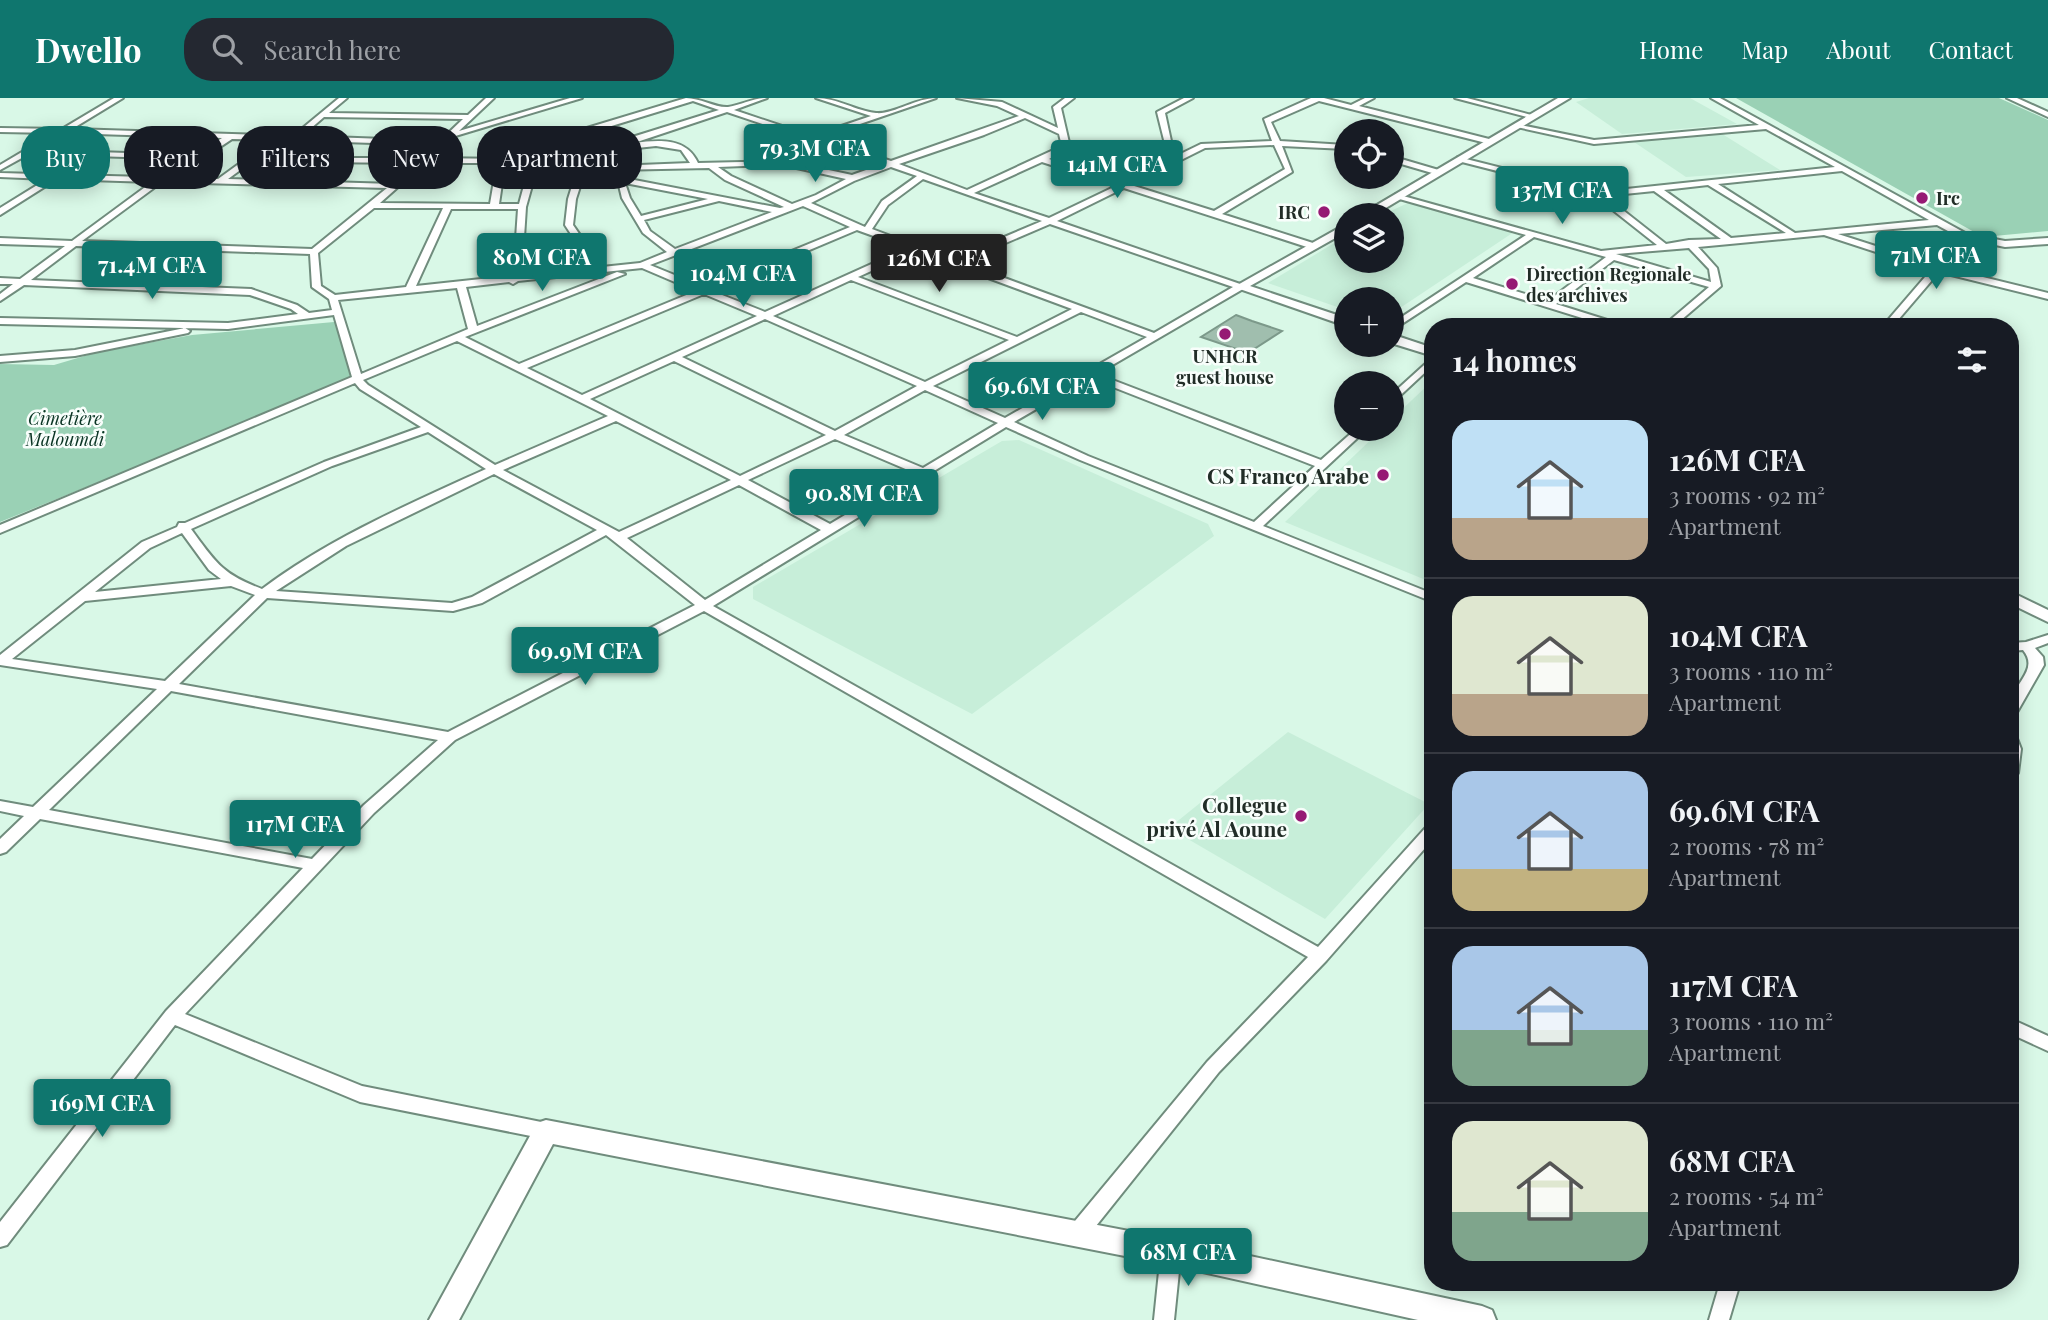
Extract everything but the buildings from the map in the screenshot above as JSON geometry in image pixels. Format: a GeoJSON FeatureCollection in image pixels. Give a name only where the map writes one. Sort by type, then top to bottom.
{"type":"FeatureCollection","features":[{"type":"Feature","properties":{"kind":"street"},"geometry":{"type":"LineString","coordinates":[[71,126],[119,98]]}},
{"type":"Feature","properties":{"kind":"street"},"geometry":{"type":"LineString","coordinates":[[308,126],[343,98]]}},
{"type":"Feature","properties":{"kind":"street"},"geometry":{"type":"LineString","coordinates":[[460,126],[490,98]]}},
{"type":"Feature","properties":{"kind":"street"},"geometry":{"type":"LineString","coordinates":[[463,132],[579,98]]}},
{"type":"Feature","properties":{"kind":"street"},"geometry":{"type":"LineString","coordinates":[[602,126],[693,98],[815,137],[1334,318]]}},
{"type":"Feature","properties":{"kind":"street"},"geometry":{"type":"LineString","coordinates":[[642,138],[763,98]]}},
{"type":"Feature","properties":{"kind":"street"},"geometry":{"type":"LineString","coordinates":[[820,98],[878,116]]}},
{"type":"Feature","properties":{"kind":"street"},"geometry":{"type":"LineString","coordinates":[[815,137],[932,98]]}},
{"type":"Feature","properties":{"kind":"street"},"geometry":{"type":"LineString","coordinates":[[961,98],[989,101],[1063,133]]}},
{"type":"Feature","properties":{"kind":"street"},"geometry":{"type":"LineString","coordinates":[[1065,149],[1057,107],[1070,98]]}},
{"type":"Feature","properties":{"kind":"street"},"geometry":{"type":"LineString","coordinates":[[1173,161],[1161,112],[1189,98]]}},
{"type":"Feature","properties":{"kind":"street"},"geometry":{"type":"LineString","coordinates":[[1214,215],[1289,170],[1268,124],[1270,119],[1317,98],[1490,142]]}},
{"type":"Feature","properties":{"kind":"street"},"geometry":{"type":"LineString","coordinates":[[1352,107],[1370,98]]}},
{"type":"Feature","properties":{"kind":"street"},"geometry":{"type":"LineString","coordinates":[[1459,98],[1531,116]]}},
{"type":"Feature","properties":{"kind":"street"},"geometry":{"type":"LineString","coordinates":[[1387,203],[1565,98]]}},
{"type":"Feature","properties":{"kind":"street"},"geometry":{"type":"LineString","coordinates":[[1715,98],[1965,236],[1986,243],[2022,244],[2048,241]]}},
{"type":"Feature","properties":{"kind":"street"},"geometry":{"type":"LineString","coordinates":[[2011,98],[2048,115]]}},
{"type":"Feature","properties":{"kind":"street"},"geometry":{"type":"LineString","coordinates":[[2033,108],[2048,107]]}},
{"type":"Feature","properties":{"kind":"street"},"geometry":{"type":"LineString","coordinates":[[320,114],[470,117]]}},
{"type":"Feature","properties":{"kind":"street"},"geometry":{"type":"LineString","coordinates":[[0,528],[473,330],[780,211],[824,197],[853,178],[1023,117]]}},
{"type":"Feature","properties":{"kind":"street"},"geometry":{"type":"LineString","coordinates":[[1516,126],[1594,142],[1767,127]]}},
{"type":"Feature","properties":{"kind":"street"},"geometry":{"type":"LineString","coordinates":[[0,131],[21,131]]}},
{"type":"Feature","properties":{"kind":"street"},"geometry":{"type":"LineString","coordinates":[[110,132],[237,136]]}},
{"type":"Feature","properties":{"kind":"street"},"geometry":{"type":"LineString","coordinates":[[110,155],[189,157],[208,151],[231,136]]}},
{"type":"Feature","properties":{"kind":"street"},"geometry":{"type":"LineString","coordinates":[[953,262],[1050,221],[1210,145],[1277,143],[1334,146]]}},
{"type":"Feature","properties":{"kind":"street"},"geometry":{"type":"LineString","coordinates":[[642,146],[682,147],[689,152],[694,164]]}},
{"type":"Feature","properties":{"kind":"street"},"geometry":{"type":"LineString","coordinates":[[967,192],[1065,149],[1169,146]]}},
{"type":"Feature","properties":{"kind":"street"},"geometry":{"type":"LineString","coordinates":[[642,167],[783,163],[850,150]]}},
{"type":"Feature","properties":{"kind":"street"},"geometry":{"type":"LineString","coordinates":[[0,169],[21,156]]}},
{"type":"Feature","properties":{"kind":"street"},"geometry":{"type":"LineString","coordinates":[[1042,159],[1313,246]]}},
{"type":"Feature","properties":{"kind":"street"},"geometry":{"type":"LineString","coordinates":[[1461,159],[1598,194],[1843,169]]}},
{"type":"Feature","properties":{"kind":"street"},"geometry":{"type":"LineString","coordinates":[[1404,162],[1439,173]]}},
{"type":"Feature","properties":{"kind":"street"},"geometry":{"type":"LineString","coordinates":[[783,163],[853,178]]}},
{"type":"Feature","properties":{"kind":"street"},"geometry":{"type":"LineString","coordinates":[[709,164],[727,178],[791,207]]}},
{"type":"Feature","properties":{"kind":"street"},"geometry":{"type":"LineString","coordinates":[[0,175],[21,176]]}},
{"type":"Feature","properties":{"kind":"street"},"geometry":{"type":"LineString","coordinates":[[520,368],[862,228],[885,203],[923,175]]}},
{"type":"Feature","properties":{"kind":"street"},"geometry":{"type":"LineString","coordinates":[[223,181],[368,185]]}},
{"type":"Feature","properties":{"kind":"street"},"geometry":{"type":"LineString","coordinates":[[1709,182],[1791,233]]}},
{"type":"Feature","properties":{"kind":"street"},"geometry":{"type":"LineString","coordinates":[[642,184],[780,211]]}},
{"type":"Feature","properties":{"kind":"street"},"geometry":{"type":"LineString","coordinates":[[1656,188],[1728,240]]}},
{"type":"Feature","properties":{"kind":"street"},"geometry":{"type":"LineString","coordinates":[[0,212],[36,189]]}},
{"type":"Feature","properties":{"kind":"street"},"geometry":{"type":"LineString","coordinates":[[0,298],[148,189]]}},
{"type":"Feature","properties":{"kind":"street"},"geometry":{"type":"LineString","coordinates":[[0,241],[314,253],[391,189]]}},
{"type":"Feature","properties":{"kind":"street"},"geometry":{"type":"LineString","coordinates":[[494,208],[499,189]]}},
{"type":"Feature","properties":{"kind":"street"},"geometry":{"type":"LineString","coordinates":[[513,281],[522,207],[527,189]]}},
{"type":"Feature","properties":{"kind":"street"},"geometry":{"type":"LineString","coordinates":[[575,189],[569,225],[600,271]]}},
{"type":"Feature","properties":{"kind":"street"},"geometry":{"type":"LineString","coordinates":[[624,189],[626,198],[647,233],[673,252]]}},
{"type":"Feature","properties":{"kind":"street"},"geometry":{"type":"LineString","coordinates":[[1598,194],[1663,246]]}},
{"type":"Feature","properties":{"kind":"street"},"geometry":{"type":"LineString","coordinates":[[1399,196],[1716,286]]}},
{"type":"Feature","properties":{"kind":"street"},"geometry":{"type":"LineString","coordinates":[[638,219],[720,199]]}},
{"type":"Feature","properties":{"kind":"street"},"geometry":{"type":"LineString","coordinates":[[804,204],[915,248],[1154,335]]}},
{"type":"Feature","properties":{"kind":"street"},"geometry":{"type":"LineString","coordinates":[[370,205],[522,207]]}},
{"type":"Feature","properties":{"kind":"street"},"geometry":{"type":"LineString","coordinates":[[410,289],[448,207]]}},
{"type":"Feature","properties":{"kind":"street"},"geometry":{"type":"LineString","coordinates":[[1602,253],[1791,233],[1938,222]]}},
{"type":"Feature","properties":{"kind":"street"},"geometry":{"type":"LineString","coordinates":[[1821,231],[1936,268],[2048,296]]}},
{"type":"Feature","properties":{"kind":"street"},"geometry":{"type":"LineString","coordinates":[[0,1238],[172,1016],[369,809],[450,737],[704,606],[1005,423],[1334,234]]}},
{"type":"Feature","properties":{"kind":"street"},"geometry":{"type":"LineString","coordinates":[[1404,320],[1533,234]]}},
{"type":"Feature","properties":{"kind":"street"},"geometry":{"type":"LineString","coordinates":[[1894,318],[1965,236]]}},
{"type":"Feature","properties":{"kind":"street"},"geometry":{"type":"LineString","coordinates":[[1689,243],[1713,268],[1716,286]]}},
{"type":"Feature","properties":{"kind":"street"},"geometry":{"type":"LineString","coordinates":[[2022,244],[2048,253]]}},
{"type":"Feature","properties":{"kind":"street"},"geometry":{"type":"LineString","coordinates":[[584,398],[915,248]]}},
{"type":"Feature","properties":{"kind":"street"},"geometry":{"type":"LineString","coordinates":[[314,253],[317,288],[332,298],[358,380],[494,469],[619,537],[704,606],[1321,956]]}},
{"type":"Feature","properties":{"kind":"street"},"geometry":{"type":"LineString","coordinates":[[1549,305],[1613,256]]}},
{"type":"Feature","properties":{"kind":"street"},"geometry":{"type":"LineString","coordinates":[[332,298],[513,281],[642,265],[764,315],[1084,458],[1424,594]]}},
{"type":"Feature","properties":{"kind":"street"},"geometry":{"type":"LineString","coordinates":[[850,277],[1017,340]]}},
{"type":"Feature","properties":{"kind":"street"},"geometry":{"type":"LineString","coordinates":[[1466,279],[1591,318]]}},
{"type":"Feature","properties":{"kind":"street"},"geometry":{"type":"LineString","coordinates":[[0,281],[251,292],[283,303],[307,316]]}},
{"type":"Feature","properties":{"kind":"street"},"geometry":{"type":"LineString","coordinates":[[461,286],[473,330]]}},
{"type":"Feature","properties":{"kind":"street"},"geometry":{"type":"LineString","coordinates":[[1678,318],[1716,286]]}},
{"type":"Feature","properties":{"kind":"street"},"geometry":{"type":"LineString","coordinates":[[619,537],[835,435],[925,386],[1080,309]]}},
{"type":"Feature","properties":{"kind":"street"},"geometry":{"type":"LineString","coordinates":[[0,321],[208,325],[337,312]]}},
{"type":"Feature","properties":{"kind":"street"},"geometry":{"type":"LineString","coordinates":[[0,359],[75,353],[208,325]]}},
{"type":"Feature","properties":{"kind":"street"},"geometry":{"type":"LineString","coordinates":[[457,337],[740,478],[831,530]]}},
{"type":"Feature","properties":{"kind":"street"},"geometry":{"type":"LineString","coordinates":[[1404,342],[1424,349]]}},
{"type":"Feature","properties":{"kind":"street"},"geometry":{"type":"LineString","coordinates":[[673,357],[835,435],[925,473]]}},
{"type":"Feature","properties":{"kind":"street"},"geometry":{"type":"LineString","coordinates":[[1404,388],[1424,369]]}},
{"type":"Feature","properties":{"kind":"street"},"geometry":{"type":"LineString","coordinates":[[1089,374],[1323,465]]}},
{"type":"Feature","properties":{"kind":"street"},"geometry":{"type":"LineString","coordinates":[[0,848],[264,594],[298,567],[335,545],[494,469],[618,416]]}},
{"type":"Feature","properties":{"kind":"street"},"geometry":{"type":"LineString","coordinates":[[1,661],[146,545],[183,526],[328,464],[429,428]]}},
{"type":"Feature","properties":{"kind":"street"},"geometry":{"type":"LineString","coordinates":[[1257,526],[1349,441]]}},
{"type":"Feature","properties":{"kind":"street"},"geometry":{"type":"LineString","coordinates":[[183,526],[213,567],[232,582],[264,594],[461,606],[604,531]]}},
{"type":"Feature","properties":{"kind":"street"},"geometry":{"type":"LineString","coordinates":[[81,597],[232,582]]}},
{"type":"Feature","properties":{"kind":"street"},"geometry":{"type":"LineString","coordinates":[[2019,601],[2048,617]]}},
{"type":"Feature","properties":{"kind":"street"},"geometry":{"type":"LineString","coordinates":[[2019,646],[2048,639]]}},
{"type":"Feature","properties":{"kind":"street"},"geometry":{"type":"LineString","coordinates":[[2019,697],[2037,665],[2036,657],[2027,646]]}},
{"type":"Feature","properties":{"kind":"street"},"geometry":{"type":"LineString","coordinates":[[1,661],[168,686],[450,737]]}},
{"type":"Feature","properties":{"kind":"street"},"geometry":{"type":"LineString","coordinates":[[0,806],[316,865]]}},
{"type":"Feature","properties":{"kind":"street"},"geometry":{"type":"LineString","coordinates":[[1077,1234],[1213,1067],[1321,956],[1424,839]]}},
{"type":"Feature","properties":{"kind":"street"},"geometry":{"type":"LineString","coordinates":[[172,1016],[360,1094],[1171,1252],[1482,1320]]}},
{"type":"Feature","properties":{"kind":"street"},"geometry":{"type":"LineString","coordinates":[[2019,1030],[2048,1044]]}},
{"type":"Feature","properties":{"kind":"street"},"geometry":{"type":"LineString","coordinates":[[443,1320],[546,1131]]}},
{"type":"Feature","properties":{"kind":"street"},"geometry":{"type":"LineString","coordinates":[[1164,1320],[1171,1252]]}},
{"type":"Feature","properties":{"kind":"street"},"geometry":{"type":"LineString","coordinates":[[1719,1320],[1728,1291]]}},
{"type":"Feature","properties":{"kind":"shaded area"},"geometry":{"type":"Polygon","coordinates":[[[1589,98],[1690,98],[1737,124],[1622,134],[1576,102],[1589,98]]]}},
{"type":"Feature","properties":{"kind":"shaded area"},"geometry":{"type":"Polygon","coordinates":[[[1719,132],[1780,170],[1686,177],[1631,140],[1719,132]]]}},
{"type":"Feature","properties":{"kind":"shaded area"},"geometry":{"type":"Polygon","coordinates":[[[1408,203],[1514,232],[1404,305],[1404,287],[1334,287],[1334,306],[1268,283],[1334,243],[1334,273],[1404,273],[1404,205],[1408,203]]]}},
{"type":"Feature","properties":{"kind":"shaded area","name":"CS Franco Arabe"},"geometry":{"type":"Polygon","coordinates":[[[1424,389],[1424,579],[1285,522],[1369,441],[1404,441],[1404,408],[1424,389]]]}},
{"type":"Feature","properties":{"kind":"shaded area"},"geometry":{"type":"Polygon","coordinates":[[[1019,440],[1208,524],[1214,536],[972,714],[753,599],[753,587],[1002,441],[1019,440]]]}},
{"type":"Feature","properties":{"kind":"shaded area","name":"Collegue privé Al Aoune"},"geometry":{"type":"Polygon","coordinates":[[[1288,732],[1424,801],[1424,810],[1325,919],[1169,828],[1288,732]]]}},
{"type":"Feature","properties":{"kind":"green space"},"geometry":{"type":"Polygon","coordinates":[[[1736,98],[1999,98],[2048,120],[2048,231],[1983,237],[1736,98]]]}},
{"type":"Feature","properties":{"kind":"green space","name":"Cimetière Maloumdi"},"geometry":{"type":"Polygon","coordinates":[[[345,321],[353,379],[0,522],[0,364],[54,365],[98,352],[192,335],[345,321]]]}},
{"type":"Feature","properties":{"kind":"place","name":"Irc"},"geometry":{"type":"Point","coordinates":[1922,198]}},
{"type":"Feature","properties":{"kind":"place","name":"IRC"},"geometry":{"type":"Point","coordinates":[1324,212]}},
{"type":"Feature","properties":{"kind":"place","name":"Direction Regionale des archives"},"geometry":{"type":"Point","coordinates":[1512,284]}},
{"type":"Feature","properties":{"kind":"place","name":"UNHCR guest house"},"geometry":{"type":"Point","coordinates":[1225,334]}},
{"type":"Feature","properties":{"kind":"place","name":"CS Franco Arabe"},"geometry":{"type":"Point","coordinates":[1383,475]}},
{"type":"Feature","properties":{"kind":"place","name":"Collegue privé Al Aoune"},"geometry":{"type":"Point","coordinates":[1301,816]}}]}
